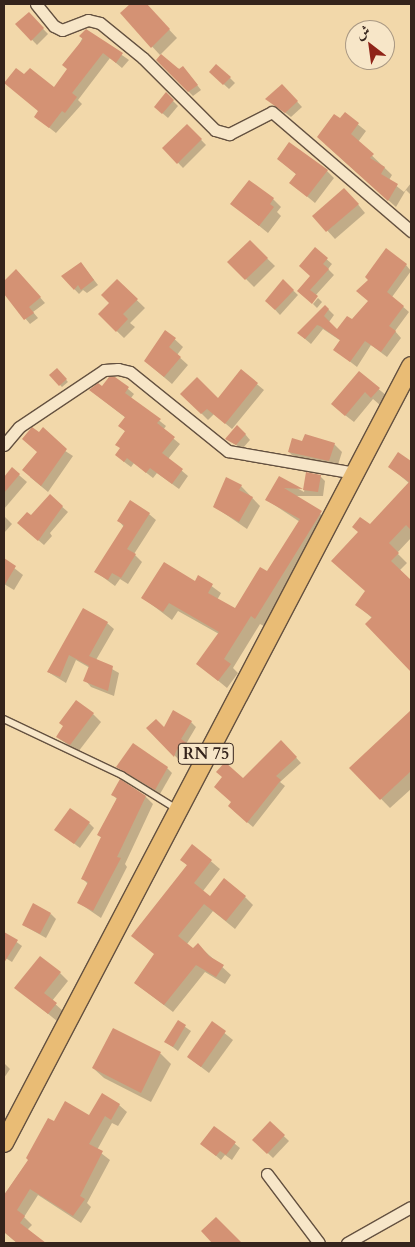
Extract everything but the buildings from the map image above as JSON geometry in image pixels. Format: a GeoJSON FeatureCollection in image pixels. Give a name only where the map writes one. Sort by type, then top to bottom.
{"type":"FeatureCollection","features":[{"type":"Feature","properties":{"kind":"main road","name":"RN 75"},"geometry":{"type":"LineString","coordinates":[[4,1143],[177,809],[411,366]]}},
{"type":"Feature","properties":{"kind":"street"},"geometry":{"type":"LineString","coordinates":[[36,4],[54,26],[62,30],[88,20],[100,23],[143,58],[215,130],[229,134],[272,112],[411,231]]}},
{"type":"Feature","properties":{"kind":"street"},"geometry":{"type":"LineString","coordinates":[[4,444],[18,427],[104,370],[118,369],[130,372],[228,451],[355,472]]}},
{"type":"Feature","properties":{"kind":"street"},"geometry":{"type":"LineString","coordinates":[[267,1174],[320,1243]]}},
{"type":"Feature","properties":{"kind":"street"},"geometry":{"type":"LineString","coordinates":[[347,1243],[411,1207]]}},
{"type":"Feature","properties":{"kind":"lane"},"geometry":{"type":"LineString","coordinates":[[4,718],[122,774],[177,809]]}}]}
